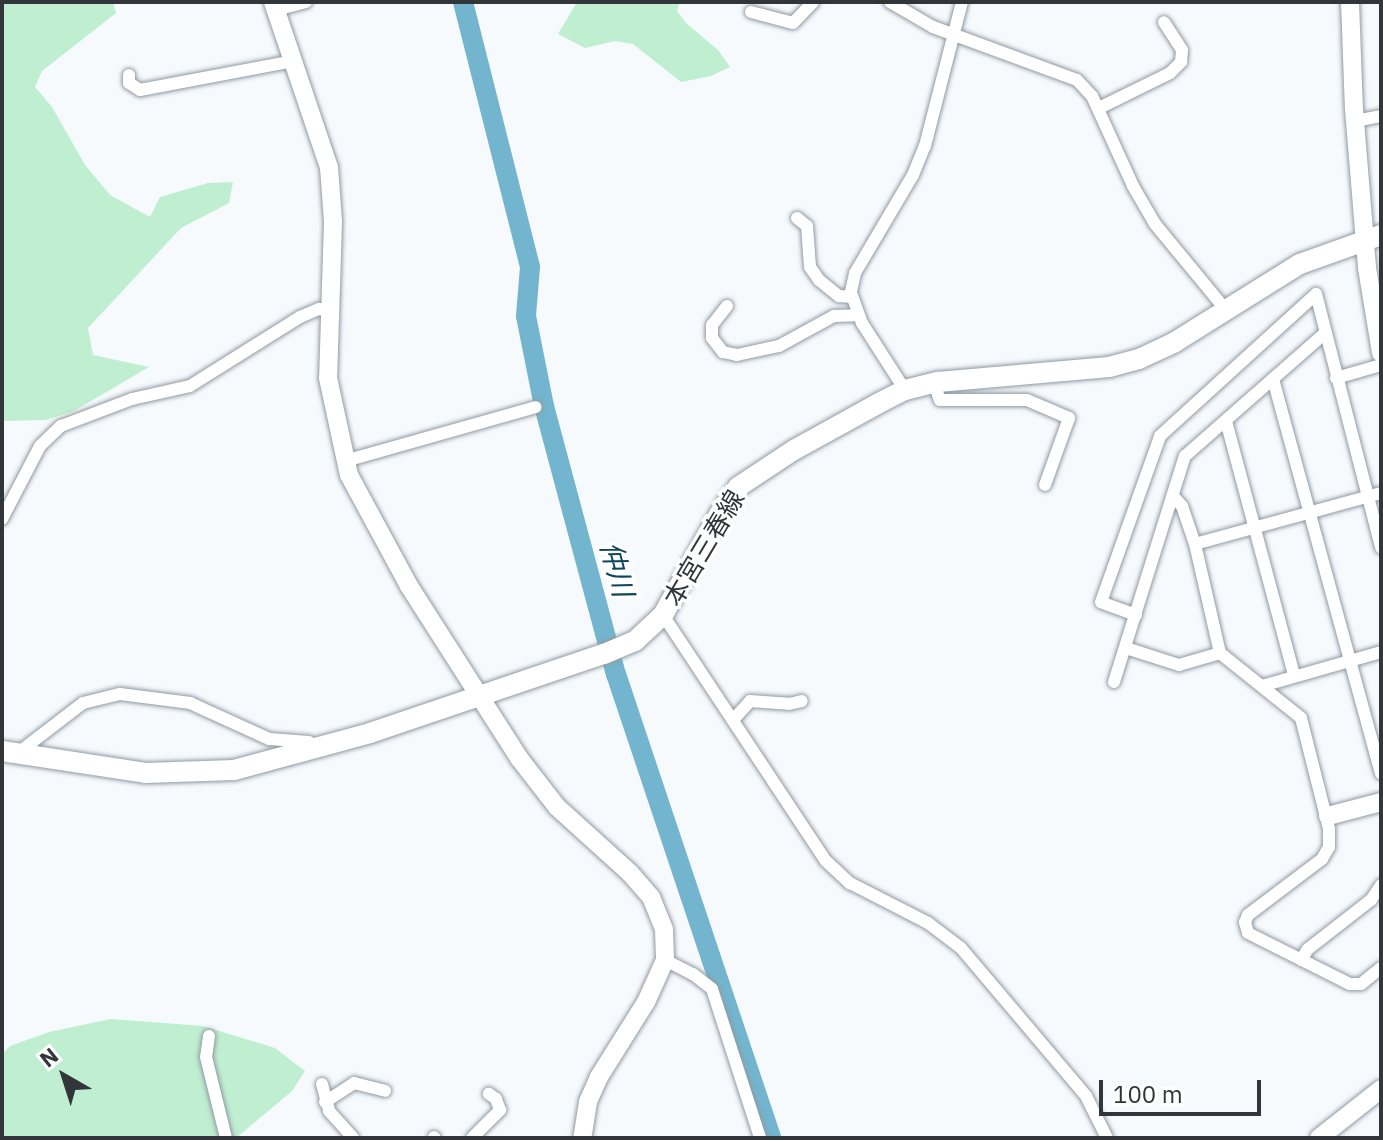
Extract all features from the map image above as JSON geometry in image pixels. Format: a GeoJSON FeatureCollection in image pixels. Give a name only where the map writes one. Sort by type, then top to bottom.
{"type":"FeatureCollection","features":[{"type":"Feature","properties":{"kind":"main road","name":"本宮三春線"},"geometry":{"type":"LineString","coordinates":[[10,752],[145,773],[191,774],[234,770],[335,744],[604,654],[625,646],[663,615],[738,487],[794,450],[905,390],[934,383],[1109,367],[1139,359],[1175,342],[1300,264],[1374,237]]}},
{"type":"Feature","properties":{"kind":"street"},"geometry":{"type":"LineString","coordinates":[[306,2],[274,6],[329,167],[333,222],[328,311],[329,389],[345,461],[376,529],[534,780],[651,897],[664,930],[665,960],[646,1002],[599,1077],[588,1102],[582,1138]]}},
{"type":"Feature","properties":{"kind":"street"},"geometry":{"type":"LineString","coordinates":[[751,12],[793,23],[813,2]]}},
{"type":"Feature","properties":{"kind":"street"},"geometry":{"type":"LineString","coordinates":[[890,2],[901,12],[953,35],[1077,80],[1099,108],[1142,204],[1225,309]]}},
{"type":"Feature","properties":{"kind":"street"},"geometry":{"type":"LineString","coordinates":[[905,390],[858,315],[852,297],[855,273],[913,175],[925,146],[962,2]]}},
{"type":"Feature","properties":{"kind":"street"},"geometry":{"type":"LineString","coordinates":[[1350,2],[1355,121],[1374,237],[1369,290],[1381,353]]}},
{"type":"Feature","properties":{"kind":"street"},"geometry":{"type":"LineString","coordinates":[[1099,108],[1170,73],[1181,62],[1182,50],[1164,22]]}},
{"type":"Feature","properties":{"kind":"street"},"geometry":{"type":"LineString","coordinates":[[129,75],[129,83],[140,90],[294,61]]}},
{"type":"Feature","properties":{"kind":"street"},"geometry":{"type":"LineString","coordinates":[[1355,121],[1381,116]]}},
{"type":"Feature","properties":{"kind":"street"},"geometry":{"type":"LineString","coordinates":[[797,218],[808,232],[810,267],[830,290],[852,297]]}},
{"type":"Feature","properties":{"kind":"street"},"geometry":{"type":"LineString","coordinates":[[1136,615],[1101,602],[1160,436],[1316,294],[1336,378],[1374,495],[1381,548]]}},
{"type":"Feature","properties":{"kind":"street"},"geometry":{"type":"LineString","coordinates":[[727,306],[712,325],[712,338],[723,352],[737,355],[779,346],[834,316],[858,315]]}},
{"type":"Feature","properties":{"kind":"street"},"geometry":{"type":"LineString","coordinates":[[2,519],[40,446],[61,426],[132,399],[190,386],[300,317],[319,309],[328,311]]}},
{"type":"Feature","properties":{"kind":"street"},"geometry":{"type":"LineString","coordinates":[[1114,682],[1185,456],[1324,334]]}},
{"type":"Feature","properties":{"kind":"street"},"geometry":{"type":"LineString","coordinates":[[1336,378],[1381,365]]}},
{"type":"Feature","properties":{"kind":"street"},"geometry":{"type":"LineString","coordinates":[[1273,379],[1381,773]]}},
{"type":"Feature","properties":{"kind":"street"},"geometry":{"type":"LineString","coordinates":[[934,383],[940,400],[1027,400],[1069,418],[1045,485]]}},
{"type":"Feature","properties":{"kind":"street"},"geometry":{"type":"LineString","coordinates":[[345,461],[536,407]]}},
{"type":"Feature","properties":{"kind":"street"},"geometry":{"type":"LineString","coordinates":[[1226,421],[1294,675]]}},
{"type":"Feature","properties":{"kind":"street"},"geometry":{"type":"LineString","coordinates":[[1195,544],[1374,495]]}},
{"type":"Feature","properties":{"kind":"street"},"geometry":{"type":"LineString","coordinates":[[1173,496],[1182,506],[1195,544],[1220,653],[1301,718],[1328,816],[1330,843],[1322,859],[1248,915],[1245,922],[1251,936],[1350,984],[1361,984],[1381,968]]}},
{"type":"Feature","properties":{"kind":"street"},"geometry":{"type":"LineString","coordinates":[[663,615],[826,861],[850,883],[928,923],[961,948],[1078,1086],[1107,1138]]}},
{"type":"Feature","properties":{"kind":"street"},"geometry":{"type":"LineString","coordinates":[[1126,648],[1179,665],[1220,653]]}},
{"type":"Feature","properties":{"kind":"street"},"geometry":{"type":"LineString","coordinates":[[1262,686],[1381,652]]}},
{"type":"Feature","properties":{"kind":"street"},"geometry":{"type":"LineString","coordinates":[[10,752],[83,703],[120,694],[190,703],[252,732],[287,743],[322,739],[335,744]]}},
{"type":"Feature","properties":{"kind":"street"},"geometry":{"type":"LineString","coordinates":[[733,720],[750,701],[789,704],[802,701]]}},
{"type":"Feature","properties":{"kind":"street"},"geometry":{"type":"LineString","coordinates":[[1328,816],[1381,802]]}},
{"type":"Feature","properties":{"kind":"street"},"geometry":{"type":"LineString","coordinates":[[1301,960],[1308,949],[1371,900],[1381,885]]}},
{"type":"Feature","properties":{"kind":"street"},"geometry":{"type":"LineString","coordinates":[[665,960],[693,974],[712,989],[760,1138]]}},
{"type":"Feature","properties":{"kind":"street"},"geometry":{"type":"LineString","coordinates":[[209,1036],[206,1057],[226,1138]]}},
{"type":"Feature","properties":{"kind":"street"},"geometry":{"type":"LineString","coordinates":[[325,1102],[354,1083],[385,1091]]}},
{"type":"Feature","properties":{"kind":"street"},"geometry":{"type":"LineString","coordinates":[[322,1084],[325,1102],[353,1138]]}},
{"type":"Feature","properties":{"kind":"street"},"geometry":{"type":"LineString","coordinates":[[1319,1138],[1381,1089]]}},
{"type":"Feature","properties":{"kind":"street"},"geometry":{"type":"LineString","coordinates":[[472,1138],[500,1110],[496,1099],[489,1094]]}},
{"type":"Feature","properties":{"kind":"green space"},"geometry":{"type":"Polygon","coordinates":[[[2,2],[113,2],[116,13],[42,71],[35,87],[52,107],[85,165],[110,195],[150,217],[160,197],[208,183],[233,182],[229,203],[181,228],[88,328],[93,355],[149,367],[74,411],[46,420],[2,421],[2,2]]]}},
{"type":"Feature","properties":{"kind":"green space"},"geometry":{"type":"Polygon","coordinates":[[[577,2],[680,2],[677,11],[687,24],[718,50],[730,67],[711,76],[681,82],[633,44],[615,41],[585,48],[558,34],[577,2]]]}},
{"type":"Feature","properties":{"kind":"green space"},"geometry":{"type":"Polygon","coordinates":[[[111,1019],[203,1026],[275,1048],[305,1071],[292,1091],[236,1138],[2,1138],[2,1054],[10,1046],[49,1032],[111,1019]]]}},
{"type":"Feature","properties":{"kind":"waterway","name":"仲川"},"geometry":{"type":"LineString","coordinates":[[463,2],[530,267],[526,316],[544,406],[616,674],[771,1138]]}}]}
